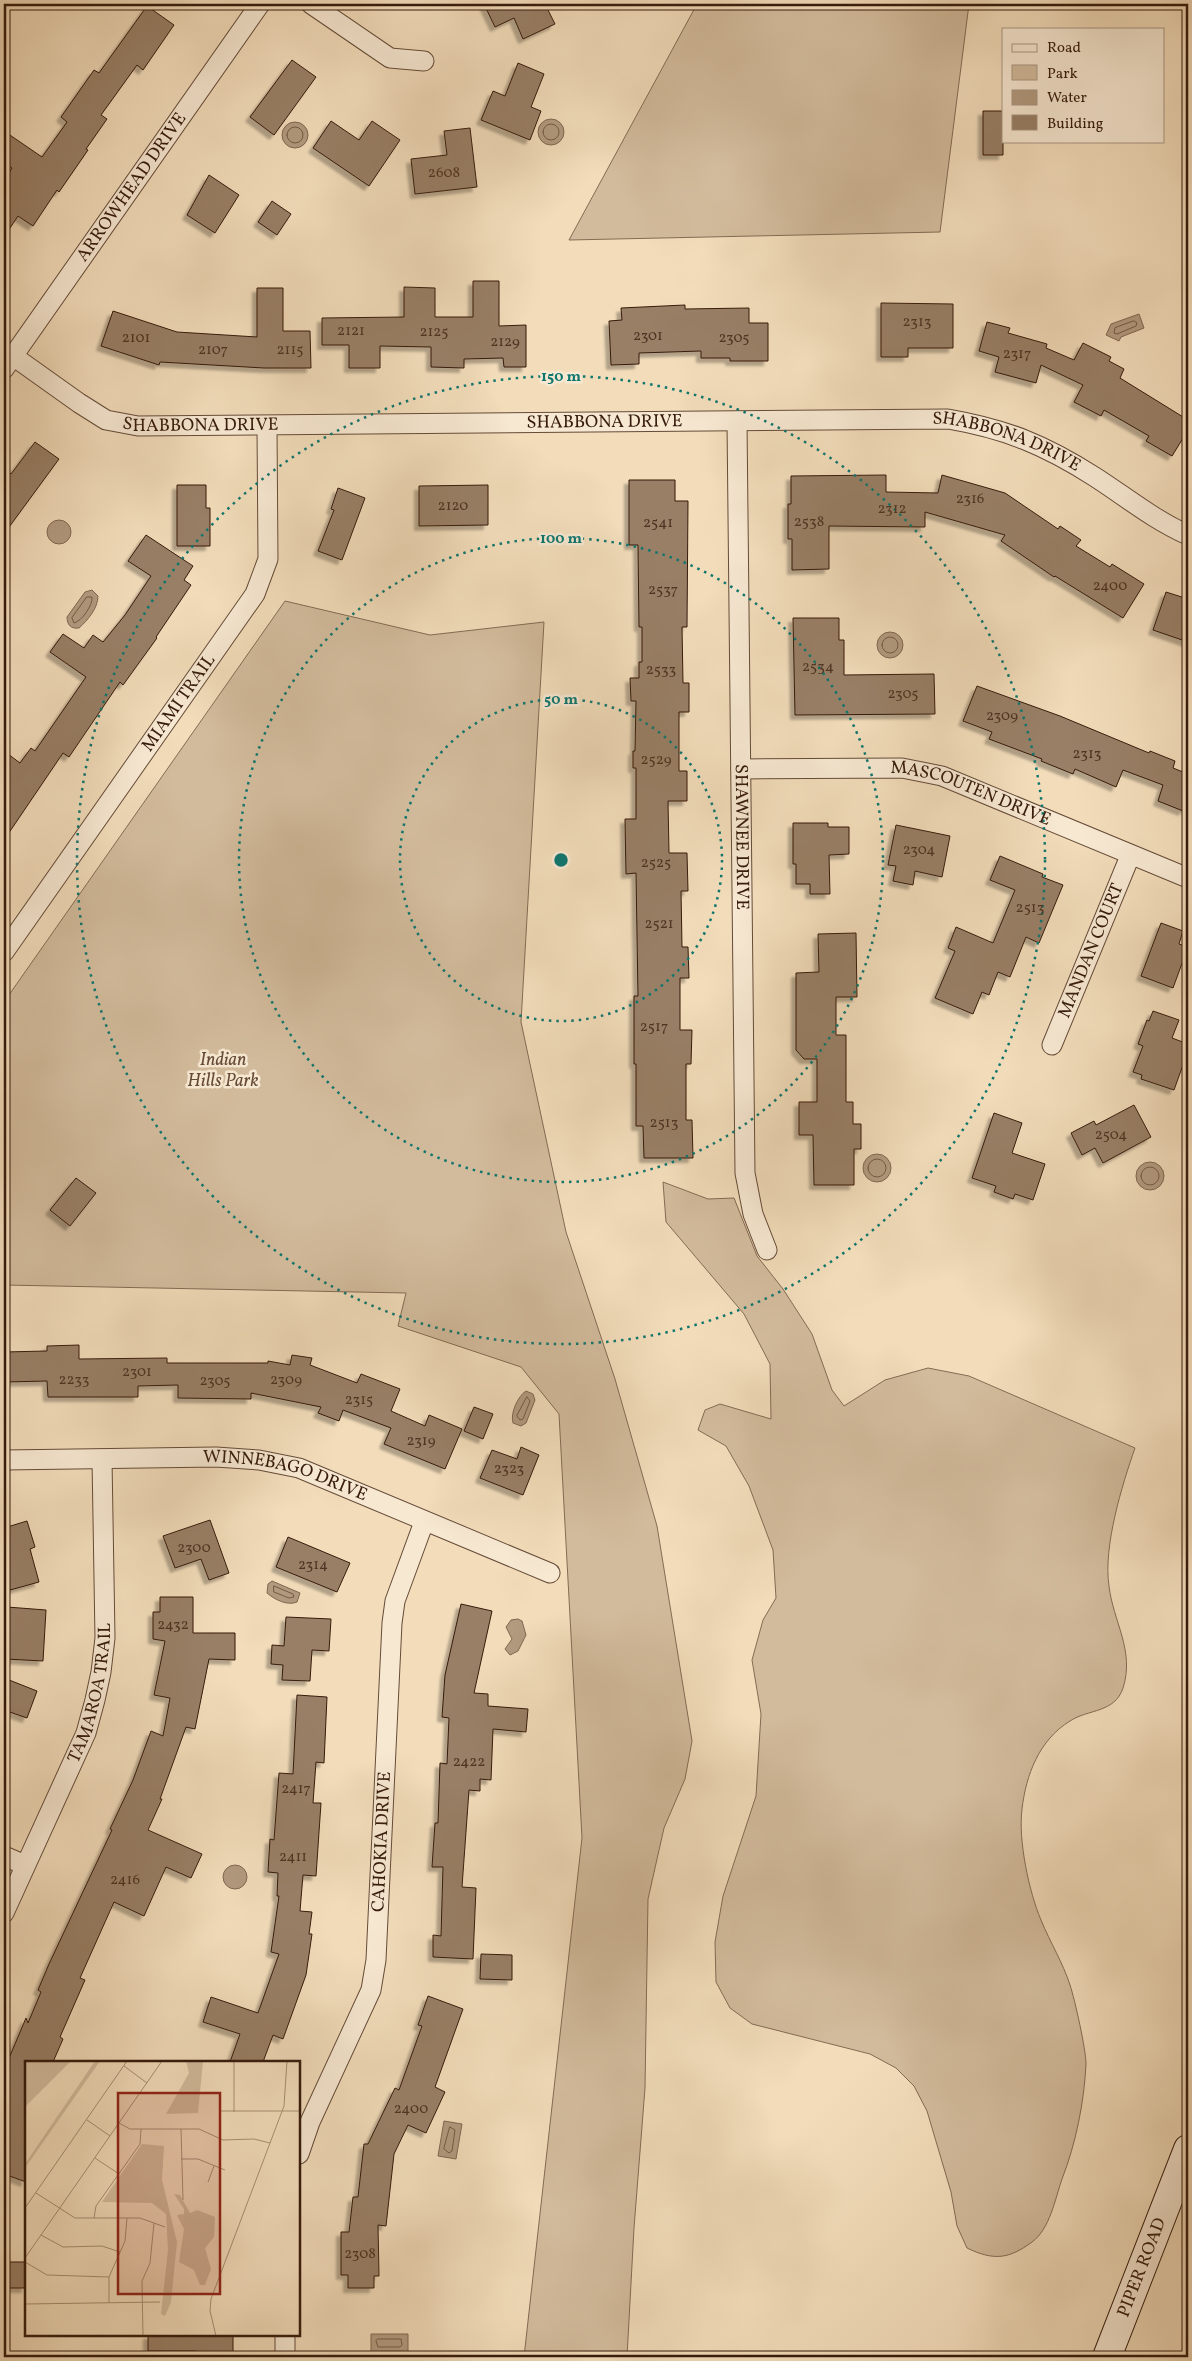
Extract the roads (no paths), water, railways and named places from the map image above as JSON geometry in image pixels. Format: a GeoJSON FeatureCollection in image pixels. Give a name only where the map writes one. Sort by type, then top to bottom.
{"type":"FeatureCollection","features":[{"type":"Feature","properties":{"kind":"street","name":"ARROWHEAD DRIVE"},"geometry":{"type":"LineString","coordinates":[[8,362],[260,4]]}},
{"type":"Feature","properties":{"kind":"street"},"geometry":{"type":"LineString","coordinates":[[311,4],[390,58],[424,61]]}},
{"type":"Feature","properties":{"kind":"street","name":"SHABBONA DRIVE"},"geometry":{"type":"LineString","coordinates":[[8,362],[106,420],[138,426],[948,419],[980,425],[1028,440],[1045,448],[1096,478],[1166,526],[1188,536]]}},
{"type":"Feature","properties":{"kind":"street","name":"SHAWNEE DRIVE"},"geometry":{"type":"LineString","coordinates":[[737,421],[745,1173],[753,1214],[767,1250]]}},
{"type":"Feature","properties":{"kind":"street","name":"MIAMI TRAIL"},"geometry":{"type":"LineString","coordinates":[[5,946],[256,594],[268,559],[267,426]]}},
{"type":"Feature","properties":{"kind":"street","name":"MASCOUTEN DRIVE"},"geometry":{"type":"LineString","coordinates":[[741,769],[902,768],[942,776],[1130,856],[1188,878]]}},
{"type":"Feature","properties":{"kind":"street","name":"MANDAN COURT"},"geometry":{"type":"LineString","coordinates":[[1052,1045],[1130,856]]}},
{"type":"Feature","properties":{"kind":"street","name":"WINNEBAGO DRIVE"},"geometry":{"type":"LineString","coordinates":[[4,1460],[216,1457],[259,1460],[299,1468],[424,1522],[550,1573]]}},
{"type":"Feature","properties":{"kind":"street","name":"TAMAROA TRAIL"},"geometry":{"type":"LineString","coordinates":[[4,1913],[86,1733],[102,1672],[105,1638],[102,1459]]}},
{"type":"Feature","properties":{"kind":"street","name":"CAHOKIA DRIVE"},"geometry":{"type":"LineString","coordinates":[[300,2151],[310,2122],[371,1990],[376,1960],[394,1601],[424,1522]]}},
{"type":"Feature","properties":{"kind":"street"},"geometry":{"type":"LineString","coordinates":[[4,1856],[25,1866]]}},
{"type":"Feature","properties":{"kind":"street","name":"PIPER ROAD"},"geometry":{"type":"LineString","coordinates":[[1108,2357],[1188,2148]]}},
{"type":"Feature","properties":{"kind":"street"},"geometry":{"type":"LineString","coordinates":[[284,2336],[285,2357]]}},
{"type":"Feature","properties":{"kind":"water"},"geometry":{"type":"Polygon","coordinates":[[[551,119],[560,123],[564,132],[560,141],[551,145],[542,141],[538,132],[542,123],[551,119]]]}},
{"type":"Feature","properties":{"kind":"water"},"geometry":{"type":"Polygon","coordinates":[[[295,122],[304,126],[308,135],[304,144],[295,148],[286,144],[282,135],[286,126],[295,122]]]}},
{"type":"Feature","properties":{"kind":"water"},"geometry":{"type":"Polygon","coordinates":[[[1139,314],[1144,328],[1121,337],[1119,341],[1106,335],[1111,324],[1139,314]]]}},
{"type":"Feature","properties":{"kind":"water"},"geometry":{"type":"Polygon","coordinates":[[[59,520],[64,521],[70,527],[70,537],[64,543],[59,544],[54,543],[48,537],[47,532],[48,527],[54,521],[59,520]]]}},
{"type":"Feature","properties":{"kind":"water"},"geometry":{"type":"Polygon","coordinates":[[[92,590],[98,596],[94,609],[89,618],[79,628],[72,627],[67,617],[85,592],[92,590]]]}},
{"type":"Feature","properties":{"kind":"water"},"geometry":{"type":"Polygon","coordinates":[[[890,632],[899,636],[903,645],[899,654],[890,658],[881,654],[877,645],[881,636],[890,632]]]}},
{"type":"Feature","properties":{"kind":"water"},"geometry":{"type":"Polygon","coordinates":[[[877,1154],[887,1158],[891,1168],[887,1178],[877,1182],[867,1178],[863,1168],[867,1158],[877,1154]]]}},
{"type":"Feature","properties":{"kind":"water"},"geometry":{"type":"Polygon","coordinates":[[[1150,1162],[1160,1166],[1164,1176],[1160,1186],[1150,1190],[1140,1186],[1136,1176],[1140,1166],[1150,1162]]]}},
{"type":"Feature","properties":{"kind":"water"},"geometry":{"type":"Polygon","coordinates":[[[526,1391],[533,1394],[535,1400],[526,1423],[521,1426],[513,1423],[512,1419],[518,1401],[526,1391]]]}},
{"type":"Feature","properties":{"kind":"water"},"geometry":{"type":"Polygon","coordinates":[[[272,1581],[300,1593],[297,1602],[282,1602],[267,1593],[268,1584],[272,1581]]]}},
{"type":"Feature","properties":{"kind":"water"},"geometry":{"type":"Polygon","coordinates":[[[518,1619],[522,1621],[526,1635],[518,1651],[510,1655],[505,1649],[512,1639],[506,1627],[511,1620],[518,1619]]]}},
{"type":"Feature","properties":{"kind":"water"},"geometry":{"type":"Polygon","coordinates":[[[235,1865],[244,1868],[247,1877],[244,1886],[235,1889],[226,1886],[223,1877],[226,1868],[235,1865]]]}},
{"type":"Feature","properties":{"kind":"water"},"geometry":{"type":"Polygon","coordinates":[[[444,2121],[462,2124],[456,2159],[438,2156],[444,2121]]]}},
{"type":"Feature","properties":{"kind":"water"},"geometry":{"type":"Polygon","coordinates":[[[371,2334],[408,2334],[408,2352],[371,2352],[371,2334]]]}},
{"type":"Feature","properties":{"kind":"park label","name":"Indian Hills Park"},"geometry":{"type":"Point","coordinates":[223,1070]}}]}
